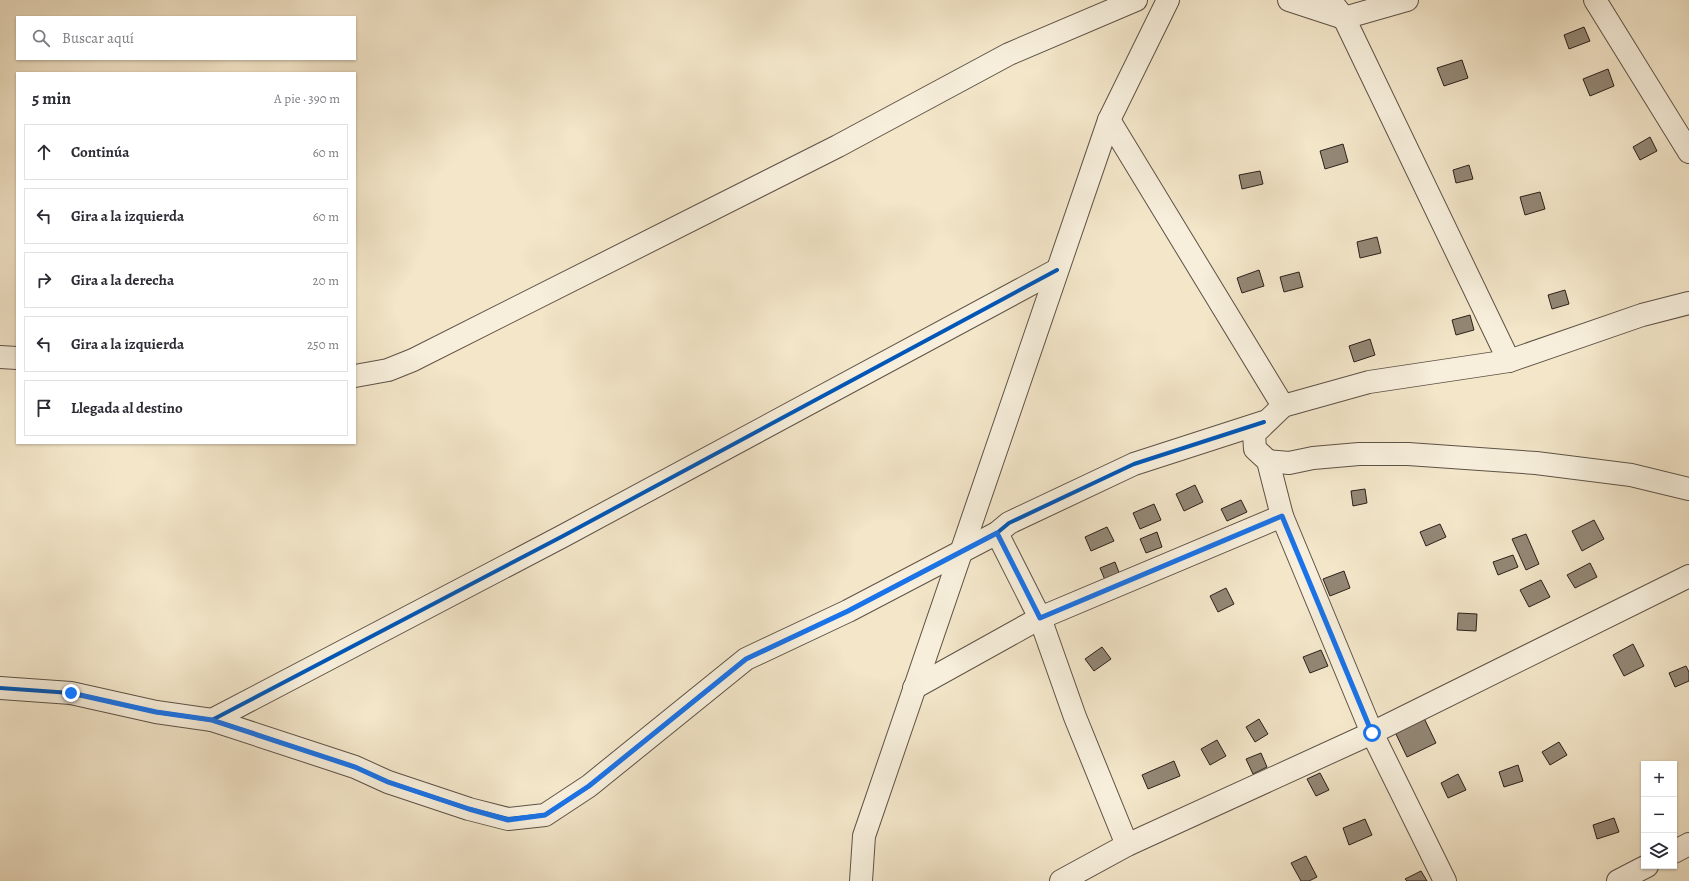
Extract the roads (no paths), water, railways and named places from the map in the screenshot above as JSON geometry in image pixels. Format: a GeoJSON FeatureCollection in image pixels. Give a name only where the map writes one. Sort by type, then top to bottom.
{"type":"FeatureCollection","features":[{"type":"Feature","properties":{"kind":"street"},"geometry":{"type":"LineString","coordinates":[[356,376],[388,370],[413,360],[838,146],[1009,54],[1136,0]]}},
{"type":"Feature","properties":{"kind":"street"},"geometry":{"type":"LineString","coordinates":[[861,881],[864,836],[1109,120],[1168,0]]}},
{"type":"Feature","properties":{"kind":"street"},"geometry":{"type":"LineString","coordinates":[[1289,0],[1344,18],[1407,0]]}},
{"type":"Feature","properties":{"kind":"street"},"geometry":{"type":"LineString","coordinates":[[1330,0],[1344,18],[1509,362]]}},
{"type":"Feature","properties":{"kind":"street"},"geometry":{"type":"LineString","coordinates":[[1595,0],[1689,152]]}},
{"type":"Feature","properties":{"kind":"street"},"geometry":{"type":"LineString","coordinates":[[1109,120],[1283,406]]}},
{"type":"Feature","properties":{"kind":"street"},"geometry":{"type":"LineString","coordinates":[[212,720],[563,536],[1057,270]]}},
{"type":"Feature","properties":{"kind":"street"},"geometry":{"type":"LineString","coordinates":[[1445,881],[1372,733],[1282,516],[1268,461],[1255,449],[1254,434],[1264,422],[1283,406],[1369,382],[1509,362],[1642,315],[1689,302]]}},
{"type":"Feature","properties":{"kind":"street"},"geometry":{"type":"LineString","coordinates":[[0,357],[16,358]]}},
{"type":"Feature","properties":{"kind":"street"},"geometry":{"type":"LineString","coordinates":[[0,688],[71,693],[156,712],[212,720],[355,767],[388,782],[469,809],[508,820],[545,815],[589,786],[746,659],[848,611],[997,533],[1009,523],[1134,464],[1264,422]]}},
{"type":"Feature","properties":{"kind":"street"},"geometry":{"type":"LineString","coordinates":[[1268,461],[1289,463],[1312,458],[1344,455],[1408,454],[1560,466],[1631,475],[1689,489]]}},
{"type":"Feature","properties":{"kind":"street"},"geometry":{"type":"LineString","coordinates":[[914,688],[1040,618],[1282,516]]}},
{"type":"Feature","properties":{"kind":"street"},"geometry":{"type":"LineString","coordinates":[[997,533],[1040,618],[1075,717],[1127,845]]}},
{"type":"Feature","properties":{"kind":"street"},"geometry":{"type":"LineString","coordinates":[[1061,881],[1127,845],[1372,733],[1689,576]]}},
{"type":"Feature","properties":{"kind":"street"},"geometry":{"type":"LineString","coordinates":[[1677,850],[1689,844]]}},
{"type":"Feature","properties":{"kind":"street"},"geometry":{"type":"LineString","coordinates":[[1618,881],[1641,869]]}}]}
